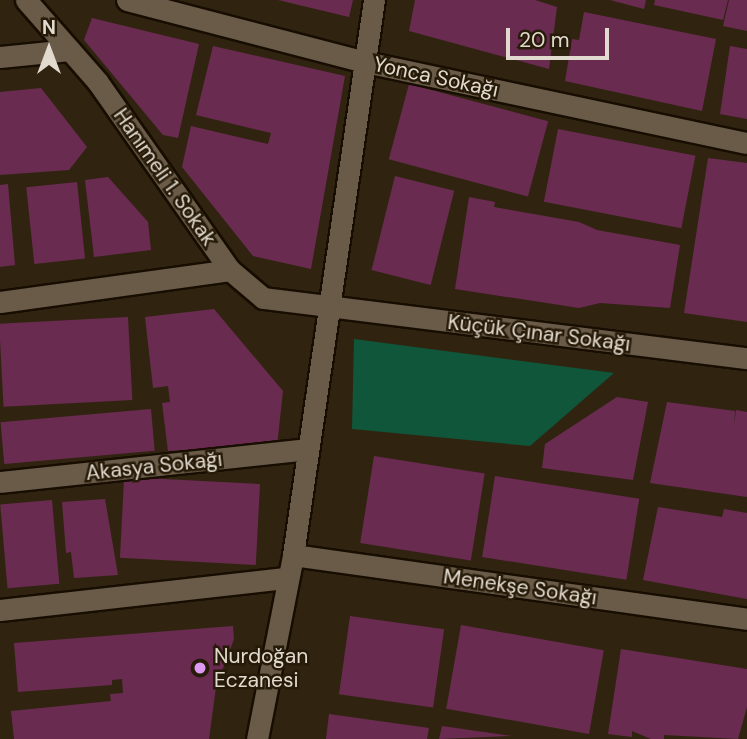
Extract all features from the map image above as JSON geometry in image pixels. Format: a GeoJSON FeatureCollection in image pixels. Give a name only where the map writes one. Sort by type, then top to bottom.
{"type":"FeatureCollection","features":[{"type":"Feature","properties":{"kind":"street","name":"Hanımeli 1. Sokak"},"geometry":{"type":"LineString","coordinates":[[26,0],[71,50],[230,270],[263,298],[331,308]]}},
{"type":"Feature","properties":{"kind":"street","name":"Yonca Sokağı"},"geometry":{"type":"LineString","coordinates":[[127,0],[365,62],[747,143]]}},
{"type":"Feature","properties":{"kind":"street"},"geometry":{"type":"LineString","coordinates":[[257,739],[293,555],[374,0]]}},
{"type":"Feature","properties":{"kind":"street"},"geometry":{"type":"LineString","coordinates":[[0,57],[71,50]]}},
{"type":"Feature","properties":{"kind":"street"},"geometry":{"type":"LineString","coordinates":[[0,302],[230,270]]}},
{"type":"Feature","properties":{"kind":"street","name":"Küçük Çınar Sokağı"},"geometry":{"type":"LineString","coordinates":[[331,308],[747,358]]}},
{"type":"Feature","properties":{"kind":"street","name":"Akasya Sokağı"},"geometry":{"type":"LineString","coordinates":[[0,482],[307,449]]}},
{"type":"Feature","properties":{"kind":"street","name":"Menekşe Sokağı"},"geometry":{"type":"LineString","coordinates":[[293,555],[747,619]]}},
{"type":"Feature","properties":{"kind":"street"},"geometry":{"type":"LineString","coordinates":[[0,610],[287,578]]}},
{"type":"Feature","properties":{"kind":"green space"},"geometry":{"type":"Polygon","coordinates":[[[354,339],[614,373],[530,446],[352,429],[354,339]]]}},
{"type":"Feature","properties":{"kind":"building"},"geometry":{"type":"Polygon","coordinates":[[[278,0],[353,0],[349,17],[278,0]]]}},
{"type":"Feature","properties":{"kind":"building"},"geometry":{"type":"Polygon","coordinates":[[[415,0],[535,0],[557,7],[549,69],[409,31],[415,0]]]}},
{"type":"Feature","properties":{"kind":"building"},"geometry":{"type":"Polygon","coordinates":[[[610,0],[646,0],[644,9],[610,0]]]}},
{"type":"Feature","properties":{"kind":"building"},"geometry":{"type":"Polygon","coordinates":[[[655,0],[728,0],[723,20],[654,5],[655,0]]]}},
{"type":"Feature","properties":{"kind":"building"},"geometry":{"type":"Polygon","coordinates":[[[729,0],[747,0],[747,31],[723,26],[729,0]]]}},
{"type":"Feature","properties":{"kind":"building"},"geometry":{"type":"Polygon","coordinates":[[[584,12],[716,39],[702,111],[565,81],[572,39],[579,40],[584,12]]]}},
{"type":"Feature","properties":{"kind":"building"},"geometry":{"type":"Polygon","coordinates":[[[92,18],[199,44],[178,138],[163,135],[84,40],[92,18]]]}},
{"type":"Feature","properties":{"kind":"building"},"geometry":{"type":"Polygon","coordinates":[[[213,46],[345,76],[311,269],[253,256],[182,167],[191,126],[268,144],[271,133],[196,115],[213,46]]]}},
{"type":"Feature","properties":{"kind":"building"},"geometry":{"type":"Polygon","coordinates":[[[730,46],[747,49],[747,119],[720,114],[730,46]]]}},
{"type":"Feature","properties":{"kind":"building"},"geometry":{"type":"Polygon","coordinates":[[[409,84],[548,121],[528,197],[389,159],[409,84]]]}},
{"type":"Feature","properties":{"kind":"building"},"geometry":{"type":"Polygon","coordinates":[[[41,88],[87,147],[69,170],[0,175],[0,92],[41,88]]]}},
{"type":"Feature","properties":{"kind":"building"},"geometry":{"type":"Polygon","coordinates":[[[558,129],[695,156],[681,228],[544,202],[558,129]]]}},
{"type":"Feature","properties":{"kind":"building"},"geometry":{"type":"Polygon","coordinates":[[[708,158],[747,163],[747,322],[684,313],[708,158]]]}},
{"type":"Feature","properties":{"kind":"building"},"geometry":{"type":"Polygon","coordinates":[[[395,176],[454,191],[431,285],[372,270],[395,176]]]}},
{"type":"Feature","properties":{"kind":"building"},"geometry":{"type":"Polygon","coordinates":[[[108,177],[148,222],[151,250],[94,257],[85,180],[108,177]]]}},
{"type":"Feature","properties":{"kind":"building"},"geometry":{"type":"Polygon","coordinates":[[[77,182],[85,259],[34,264],[26,187],[77,182]]]}},
{"type":"Feature","properties":{"kind":"building"},"geometry":{"type":"Polygon","coordinates":[[[8,184],[15,265],[0,267],[0,185],[8,184]]]}},
{"type":"Feature","properties":{"kind":"building"},"geometry":{"type":"Polygon","coordinates":[[[469,197],[495,202],[494,207],[579,222],[597,230],[680,245],[670,308],[600,303],[579,308],[455,289],[469,197]]]}},
{"type":"Feature","properties":{"kind":"building"},"geometry":{"type":"Polygon","coordinates":[[[214,309],[283,391],[277,446],[168,451],[162,403],[170,402],[168,386],[153,388],[145,317],[214,309]]]}},
{"type":"Feature","properties":{"kind":"building"},"geometry":{"type":"Polygon","coordinates":[[[128,317],[132,400],[4,407],[0,324],[128,317]]]}},
{"type":"Feature","properties":{"kind":"building"},"geometry":{"type":"Polygon","coordinates":[[[617,397],[648,402],[633,480],[542,468],[545,444],[617,397]]]}},
{"type":"Feature","properties":{"kind":"building"},"geometry":{"type":"Polygon","coordinates":[[[667,402],[735,411],[734,424],[736,410],[747,412],[747,497],[650,483],[667,402]]]}},
{"type":"Feature","properties":{"kind":"building"},"geometry":{"type":"Polygon","coordinates":[[[151,409],[155,451],[4,464],[1,422],[151,409]]]}},
{"type":"Feature","properties":{"kind":"building"},"geometry":{"type":"Polygon","coordinates":[[[374,456],[485,474],[471,560],[360,543],[374,456]]]}},
{"type":"Feature","properties":{"kind":"building"},"geometry":{"type":"Polygon","coordinates":[[[495,476],[639,499],[626,580],[482,557],[495,476]]]}},
{"type":"Feature","properties":{"kind":"building"},"geometry":{"type":"Polygon","coordinates":[[[124,477],[260,484],[256,565],[120,558],[124,477]]]}},
{"type":"Feature","properties":{"kind":"building"},"geometry":{"type":"Polygon","coordinates":[[[105,499],[118,575],[74,578],[71,552],[66,553],[62,502],[105,499]]]}},
{"type":"Feature","properties":{"kind":"building"},"geometry":{"type":"Polygon","coordinates":[[[52,500],[59,584],[8,588],[0,505],[52,500]]]}},
{"type":"Feature","properties":{"kind":"building"},"geometry":{"type":"Polygon","coordinates":[[[658,507],[722,517],[724,509],[747,513],[747,599],[643,580],[658,507]]]}},
{"type":"Feature","properties":{"kind":"building"},"geometry":{"type":"Polygon","coordinates":[[[350,616],[444,629],[433,707],[339,694],[350,616]]]}},
{"type":"Feature","properties":{"kind":"building"},"geometry":{"type":"Polygon","coordinates":[[[461,625],[604,650],[589,734],[446,709],[461,625]]]}},
{"type":"Feature","properties":{"kind":"building"},"geometry":{"type":"Polygon","coordinates":[[[233,626],[234,639],[216,687],[209,739],[14,739],[11,711],[111,701],[110,694],[123,693],[122,679],[112,680],[112,685],[18,692],[14,643],[233,626]]]}},
{"type":"Feature","properties":{"kind":"building"},"geometry":{"type":"Polygon","coordinates":[[[621,649],[747,669],[747,707],[738,739],[664,735],[664,739],[651,739],[632,731],[632,737],[608,734],[621,649]]]}},
{"type":"Feature","properties":{"kind":"building"},"geometry":{"type":"Polygon","coordinates":[[[329,714],[429,728],[427,739],[326,739],[329,714]]]}},
{"type":"Feature","properties":{"kind":"building"},"geometry":{"type":"Polygon","coordinates":[[[442,726],[512,736],[439,739],[442,726]]]}},
{"type":"Feature","properties":{"kind":"place","name":"Nurdoğan Eczanesi"},"geometry":{"type":"Point","coordinates":[200,668]}}]}
